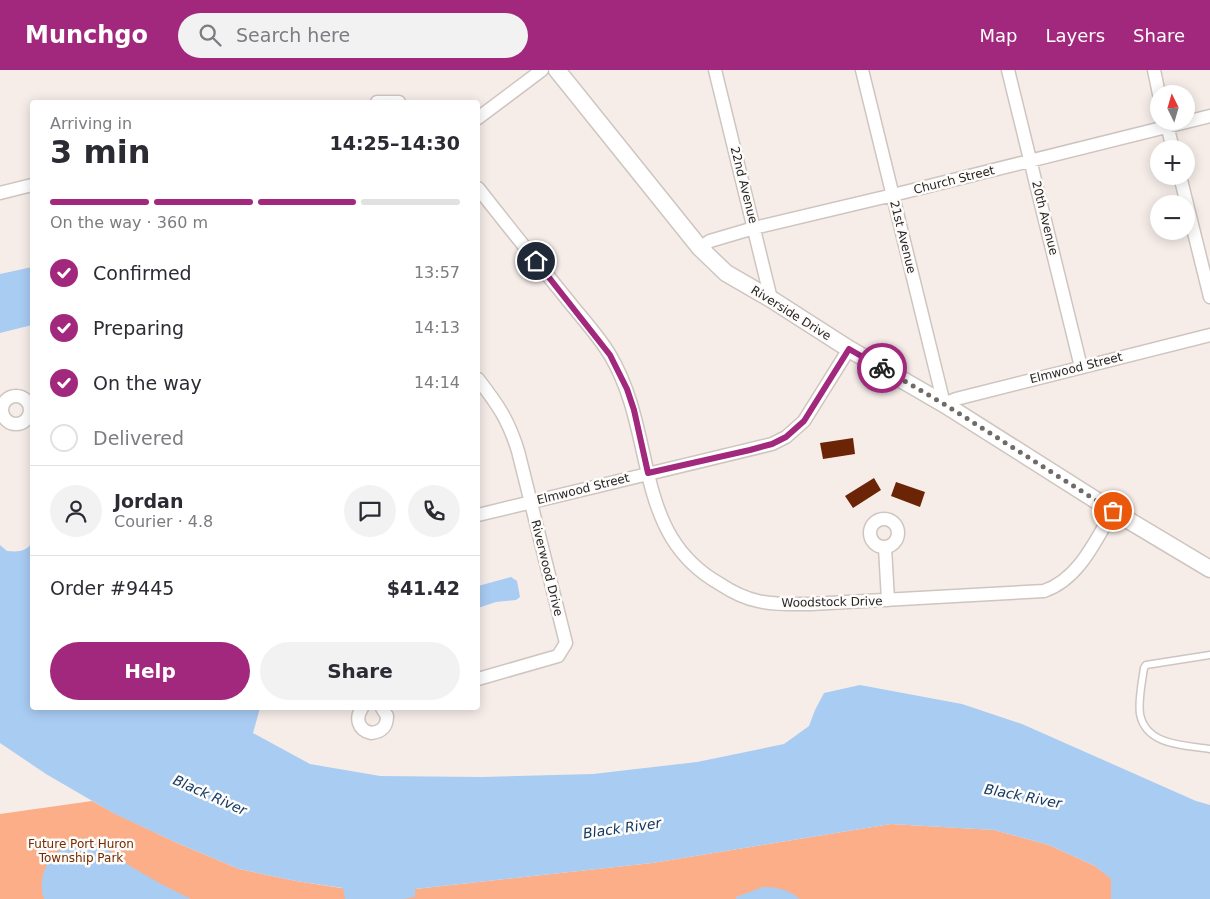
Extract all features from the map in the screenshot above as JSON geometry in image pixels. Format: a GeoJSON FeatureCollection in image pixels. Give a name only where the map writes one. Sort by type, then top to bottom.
{"type":"FeatureCollection","features":[{"type":"Feature","properties":{"kind":"street"},"geometry":{"type":"LineString","coordinates":[[480,116],[542,70]]}},
{"type":"Feature","properties":{"kind":"street","name":"Riverside Drive"},"geometry":{"type":"LineString","coordinates":[[557,70],[700,248],[726,273],[771,299],[849,349],[944,404],[1113,511],[1210,569]]}},
{"type":"Feature","properties":{"kind":"street","name":"22nd Avenue"},"geometry":{"type":"LineString","coordinates":[[715,70],[771,299]]}},
{"type":"Feature","properties":{"kind":"street","name":"21st Avenue"},"geometry":{"type":"LineString","coordinates":[[862,70],[944,404]]}},
{"type":"Feature","properties":{"kind":"street","name":"20th Avenue"},"geometry":{"type":"LineString","coordinates":[[1008,70],[1081,366]]}},
{"type":"Feature","properties":{"kind":"street"},"geometry":{"type":"LineString","coordinates":[[1154,70],[1158,85]]}},
{"type":"Feature","properties":{"kind":"street","name":"Church Street"},"geometry":{"type":"LineString","coordinates":[[1195,119],[1210,116]]}},
{"type":"Feature","properties":{"kind":"street","name":"Church Street"},"geometry":{"type":"LineString","coordinates":[[700,248],[710,241],[754,228],[893,195],[1150,128]]}},
{"type":"Feature","properties":{"kind":"street"},"geometry":{"type":"LineString","coordinates":[[1182,185],[1210,297]]}},
{"type":"Feature","properties":{"kind":"street"},"geometry":{"type":"LineString","coordinates":[[0,193],[30,186]]}},
{"type":"Feature","properties":{"kind":"street","name":"Woodstock Drive"},"geometry":{"type":"LineString","coordinates":[[480,191],[610,355],[627,389],[634,410],[648,473],[663,523],[678,549],[699,570],[731,591],[759,601],[781,604],[1029,593],[1051,589],[1073,574],[1085,558],[1113,511]]}},
{"type":"Feature","properties":{"kind":"street","name":"Elmwood Street"},"geometry":{"type":"LineString","coordinates":[[944,404],[956,399],[1081,366],[1210,335]]}},
{"type":"Feature","properties":{"kind":"street","name":"Elmwood Street"},"geometry":{"type":"LineString","coordinates":[[480,514],[772,444],[786,437],[804,421],[849,349]]}},
{"type":"Feature","properties":{"kind":"street","name":"Riverwood Drive"},"geometry":{"type":"LineString","coordinates":[[480,382],[505,416],[511,429],[566,643],[558,656],[480,678]]}},
{"type":"Feature","properties":{"kind":"street"},"geometry":{"type":"LineString","coordinates":[[885,548],[888,600]]}},
{"type":"Feature","properties":{"kind":"street"},"geometry":{"type":"LineString","coordinates":[[361,710],[359,724],[371,733],[381,730],[385,726],[387,716],[383,710]]}},
{"type":"Feature","properties":{"kind":"lane"},"geometry":{"type":"LineString","coordinates":[[1210,655],[1146,665],[1144,668],[1140,713],[1144,727],[1158,739],[1210,749]]}},
{"type":"Feature","properties":{"kind":"green space","name":"Future Port Huron Township Park"},"geometry":{"type":"Polygon","coordinates":[[[92,801],[175,842],[239,869],[341,888],[372,890],[415,889],[652,863],[891,824],[994,830],[1049,845],[1095,866],[1112,879],[1111,899],[0,899],[0,814],[92,801]]]}},
{"type":"Feature","properties":{"kind":"water"},"geometry":{"type":"Polygon","coordinates":[[[30,267],[30,326],[0,333],[0,274],[30,267]]]}},
{"type":"Feature","properties":{"kind":"water","name":"Black River"},"geometry":{"type":"Polygon","coordinates":[[[0,545],[7,551],[18,551],[30,545],[30,710],[259,710],[253,733],[310,764],[380,776],[482,777],[593,774],[697,762],[784,744],[809,726],[824,693],[860,685],[962,704],[1022,724],[1196,801],[1210,805],[1210,899],[1111,899],[1111,879],[1095,866],[1049,845],[994,830],[891,824],[652,863],[415,889],[415,897],[403,899],[345,899],[343,888],[296,881],[239,869],[113,813],[46,774],[0,743],[0,545]]]}},
{"type":"Feature","properties":{"kind":"water"},"geometry":{"type":"Polygon","coordinates":[[[511,577],[517,581],[520,597],[516,600],[496,602],[480,607],[480,585],[511,577]]]}},
{"type":"Feature","properties":{"kind":"water"},"geometry":{"type":"Polygon","coordinates":[[[78,843],[89,843],[104,847],[130,866],[191,899],[44,899],[42,879],[49,860],[59,851],[78,843]]]}},
{"type":"Feature","properties":{"kind":"water"},"geometry":{"type":"Polygon","coordinates":[[[763,887],[783,890],[792,893],[800,899],[736,899],[736,897],[763,887]]]}},
{"type":"Feature","properties":{"kind":"building"},"geometry":{"type":"Polygon","coordinates":[[[853,438],[855,454],[823,459],[820,443],[853,438]]]}},
{"type":"Feature","properties":{"kind":"building"},"geometry":{"type":"Polygon","coordinates":[[[874,478],[881,490],[853,508],[845,496],[874,478]]]}},
{"type":"Feature","properties":{"kind":"building"},"geometry":{"type":"Polygon","coordinates":[[[896,482],[925,492],[920,507],[891,496],[896,482]]]}},
{"type":"Feature","properties":{"kind":"way so far"},"geometry":{"type":"LineString","coordinates":[[882,368],[944,404],[1113,511]]}},
{"type":"Feature","properties":{"kind":"route"},"geometry":{"type":"LineString","coordinates":[[536,261],[610,355],[627,389],[634,410],[648,473],[750,450],[772,444],[786,437],[804,421],[849,349],[882,368]]}}]}
